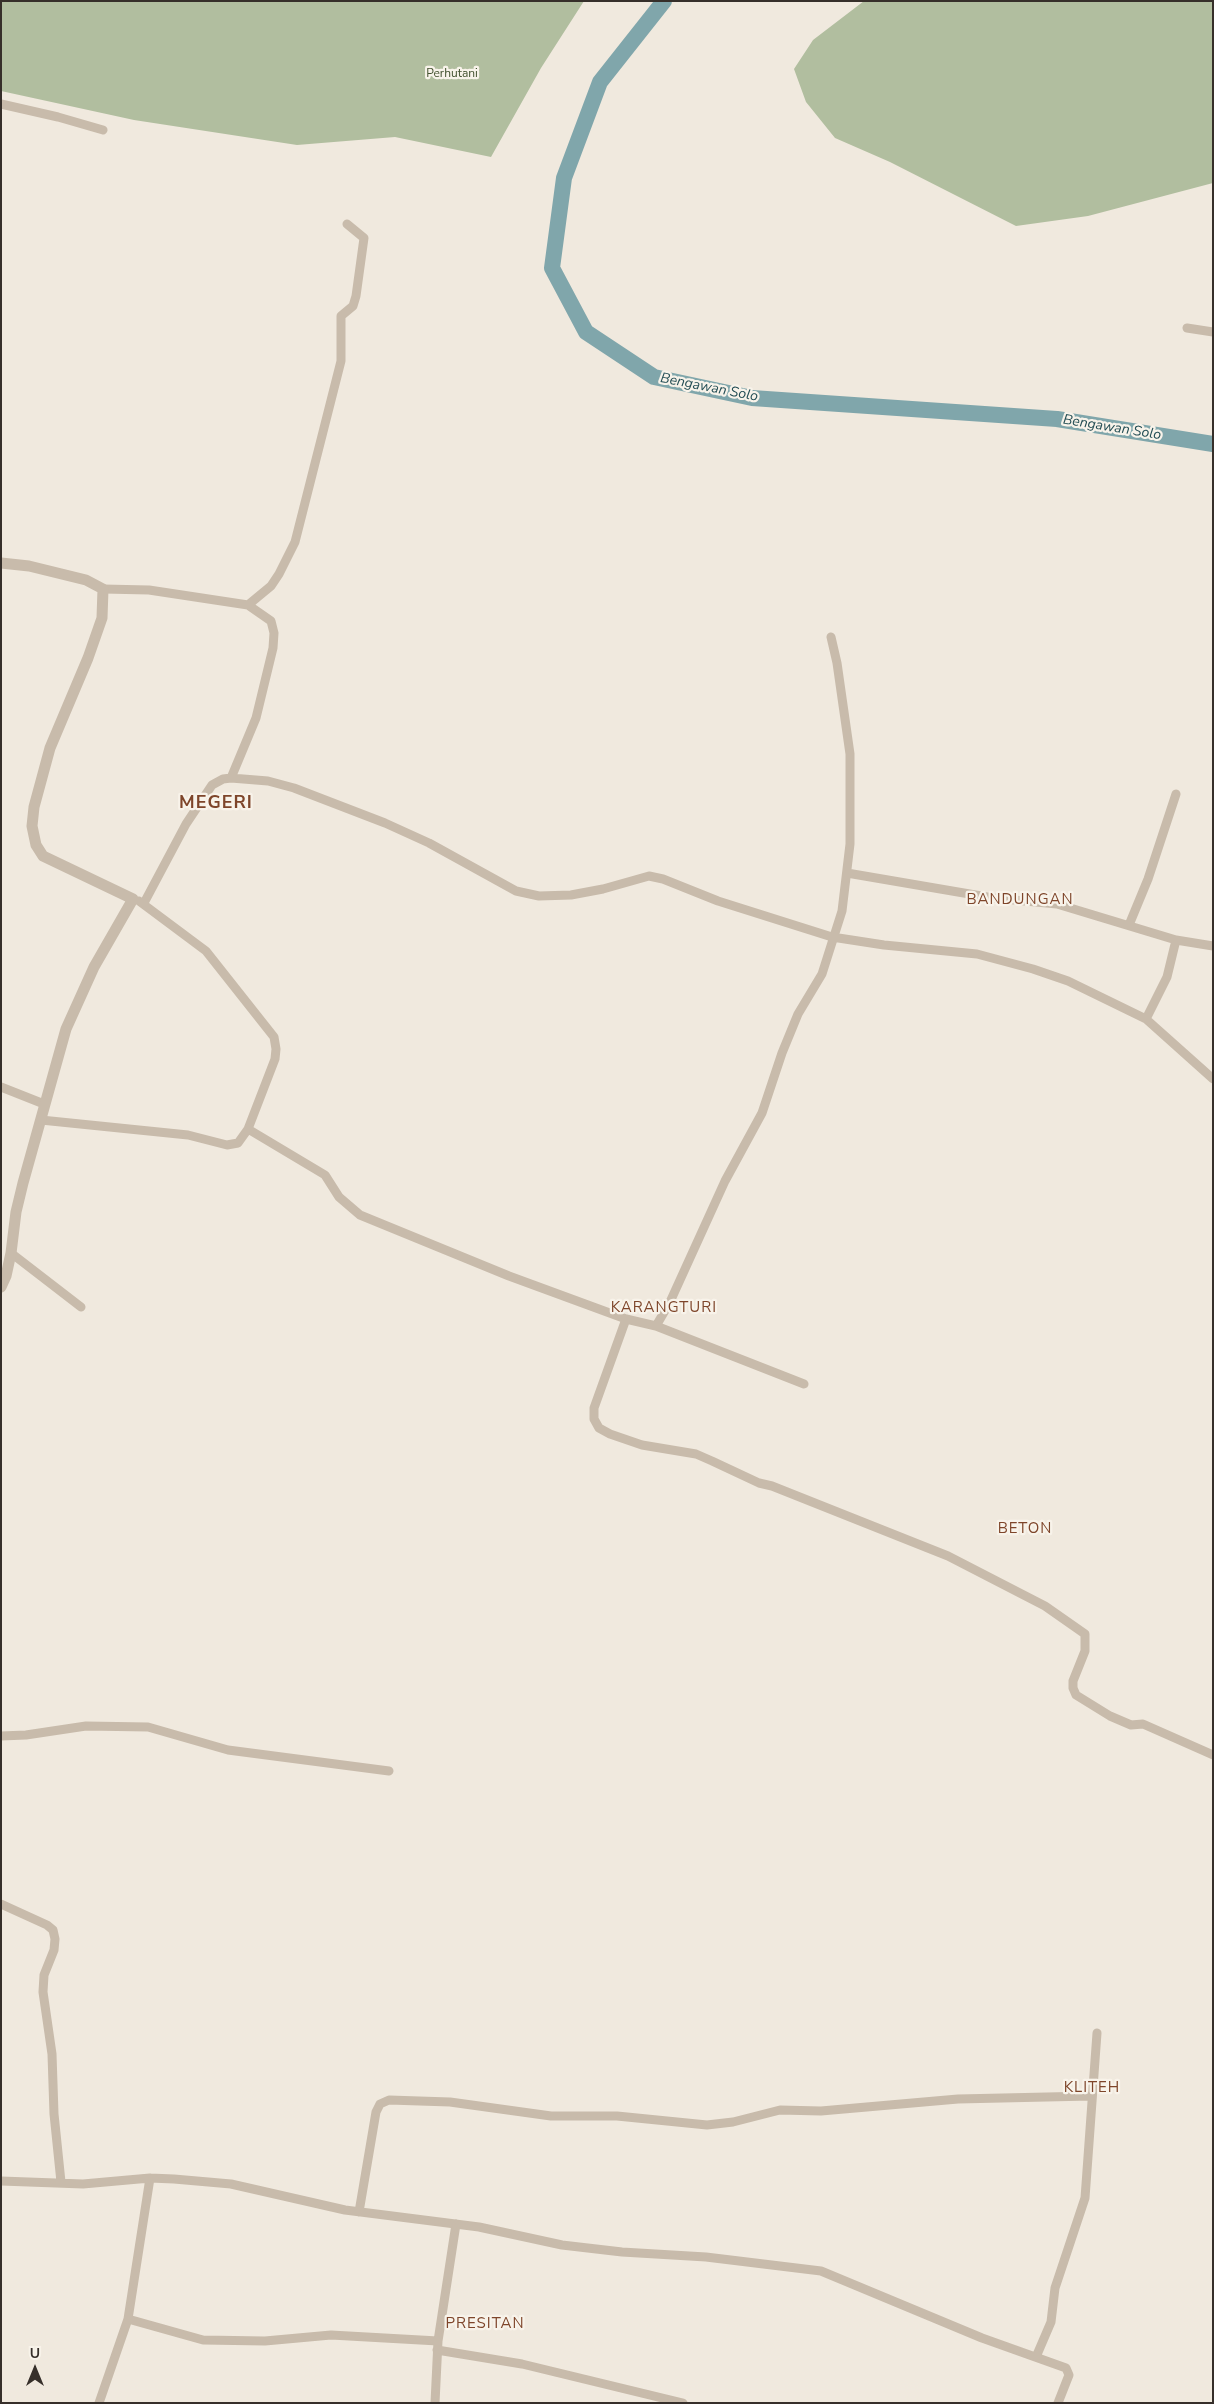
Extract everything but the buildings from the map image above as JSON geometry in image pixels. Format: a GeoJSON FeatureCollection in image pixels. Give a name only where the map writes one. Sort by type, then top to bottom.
{"type":"FeatureCollection","features":[{"type":"Feature","properties":{"kind":"street"},"geometry":{"type":"LineString","coordinates":[[1,104],[103,130]]}},
{"type":"Feature","properties":{"kind":"street"},"geometry":{"type":"LineString","coordinates":[[248,605],[271,586],[295,542],[341,361],[341,316],[355,302],[363,254],[363,235],[347,224]]}},
{"type":"Feature","properties":{"kind":"street"},"geometry":{"type":"LineString","coordinates":[[1186,328],[1213,332]]}},
{"type":"Feature","properties":{"kind":"street"},"geometry":{"type":"LineString","coordinates":[[1,563],[29,566],[86,580],[103,589],[149,590],[248,605],[271,621],[274,633],[273,648],[256,718],[230,778]]}},
{"type":"Feature","properties":{"kind":"street"},"geometry":{"type":"LineString","coordinates":[[41,1120],[188,1135],[227,1145],[238,1143],[248,1128],[275,1059],[274,1037],[206,951],[139,900],[43,856],[36,844],[32,826],[34,807],[50,748],[88,658],[102,618],[103,589]]}},
{"type":"Feature","properties":{"kind":"street"},"geometry":{"type":"LineString","coordinates":[[656,1326],[667,1308],[724,1181],[762,1113],[782,1053],[798,1014],[822,974],[832,937],[842,911],[850,844],[850,754],[837,664],[831,637]]}},
{"type":"Feature","properties":{"kind":"street"},"geometry":{"type":"LineString","coordinates":[[1,1287],[6,1276],[11,1253],[19,1198],[66,1029],[94,967],[212,785],[223,779],[247,778],[286,786],[348,808],[429,843],[516,891],[538,896],[571,895],[603,889],[649,876],[663,879],[718,901],[832,937],[884,946],[984,956],[1033,969],[1068,981],[1146,1019],[1213,1079]]}},
{"type":"Feature","properties":{"kind":"street"},"geometry":{"type":"LineString","coordinates":[[1129,925],[1148,879],[1176,794]]}},
{"type":"Feature","properties":{"kind":"street"},"geometry":{"type":"LineString","coordinates":[[848,873],[993,898],[1057,904],[1176,940],[1213,946]]}},
{"type":"Feature","properties":{"kind":"street"},"geometry":{"type":"LineString","coordinates":[[1146,1019],[1167,977],[1176,940]]}},
{"type":"Feature","properties":{"kind":"street"},"geometry":{"type":"LineString","coordinates":[[1,1086],[44,1104]]}},
{"type":"Feature","properties":{"kind":"street"},"geometry":{"type":"LineString","coordinates":[[248,1128],[326,1176],[339,1197],[360,1215],[510,1276],[626,1320],[656,1326],[804,1384]]}},
{"type":"Feature","properties":{"kind":"street"},"geometry":{"type":"LineString","coordinates":[[11,1253],[80,1307]]}},
{"type":"Feature","properties":{"kind":"street"},"geometry":{"type":"LineString","coordinates":[[626,1320],[594,1408],[594,1419],[599,1428],[610,1434],[642,1445],[696,1454],[712,1460],[759,1483],[772,1486],[948,1556],[1045,1606],[1085,1634],[1086,1651],[1073,1681],[1073,1688],[1076,1694],[1110,1716],[1131,1725],[1143,1724],[1213,1755]]}},
{"type":"Feature","properties":{"kind":"street"},"geometry":{"type":"LineString","coordinates":[[1,1736],[26,1735],[86,1726],[148,1727],[228,1750],[389,1771]]}},
{"type":"Feature","properties":{"kind":"street"},"geometry":{"type":"LineString","coordinates":[[1,1904],[48,1925],[53,1930],[55,1939],[54,1950],[44,1975],[43,1992],[52,2054],[54,2114],[61,2182]]}},
{"type":"Feature","properties":{"kind":"street"},"geometry":{"type":"LineString","coordinates":[[1036,2357],[1051,2322],[1055,2288],[1085,2198],[1097,2033]]}},
{"type":"Feature","properties":{"kind":"street"},"geometry":{"type":"LineString","coordinates":[[359,2212],[376,2112],[380,2104],[389,2100],[450,2102],[551,2116],[617,2116],[707,2125],[733,2122],[780,2110],[821,2110],[958,2099],[1091,2096]]}},
{"type":"Feature","properties":{"kind":"street"},"geometry":{"type":"LineString","coordinates":[[99,2403],[128,2319],[150,2178]]}},
{"type":"Feature","properties":{"kind":"street"},"geometry":{"type":"LineString","coordinates":[[1,2181],[83,2184],[150,2178],[231,2184],[359,2212],[456,2224],[562,2244],[622,2252],[706,2257],[821,2271],[982,2338],[1068,2370],[1069,2375],[1058,2403]]}},
{"type":"Feature","properties":{"kind":"street"},"geometry":{"type":"LineString","coordinates":[[435,2403],[437,2345],[456,2224]]}},
{"type":"Feature","properties":{"kind":"street"},"geometry":{"type":"LineString","coordinates":[[128,2319],[204,2340],[256,2341],[331,2335],[437,2345],[683,2403]]}},
{"type":"Feature","properties":{"kind":"green space","name":"Perhutani"},"geometry":{"type":"Polygon","coordinates":[[[1,1],[584,1],[541,68],[491,157],[395,137],[297,145],[134,120],[1,91],[1,1]]]}},
{"type":"Feature","properties":{"kind":"green space"},"geometry":{"type":"Polygon","coordinates":[[[864,1],[1213,1],[1213,183],[1088,216],[1016,226],[890,162],[835,138],[806,102],[794,69],[813,40],[864,1]]]}},
{"type":"Feature","properties":{"kind":"waterway","name":"Bengawan Solo"},"geometry":{"type":"LineString","coordinates":[[664,1],[600,82],[564,178],[552,268],[586,332],[654,377],[752,398],[1057,419],[1213,444]]}},
{"type":"Feature","properties":{"kind":"district","name":"MEGERI"},"geometry":{"type":"Point","coordinates":[216,804]}},
{"type":"Feature","properties":{"kind":"district","name":"BANDUNGAN"},"geometry":{"type":"Point","coordinates":[1020,900]}},
{"type":"Feature","properties":{"kind":"district","name":"KARANGTURI"},"geometry":{"type":"Point","coordinates":[664,1308]}},
{"type":"Feature","properties":{"kind":"district","name":"BETON"},"geometry":{"type":"Point","coordinates":[1025,1529]}},
{"type":"Feature","properties":{"kind":"district","name":"KLITEH"},"geometry":{"type":"Point","coordinates":[1092,2088]}},
{"type":"Feature","properties":{"kind":"district","name":"PRESITAN"},"geometry":{"type":"Point","coordinates":[485,2324]}}]}
